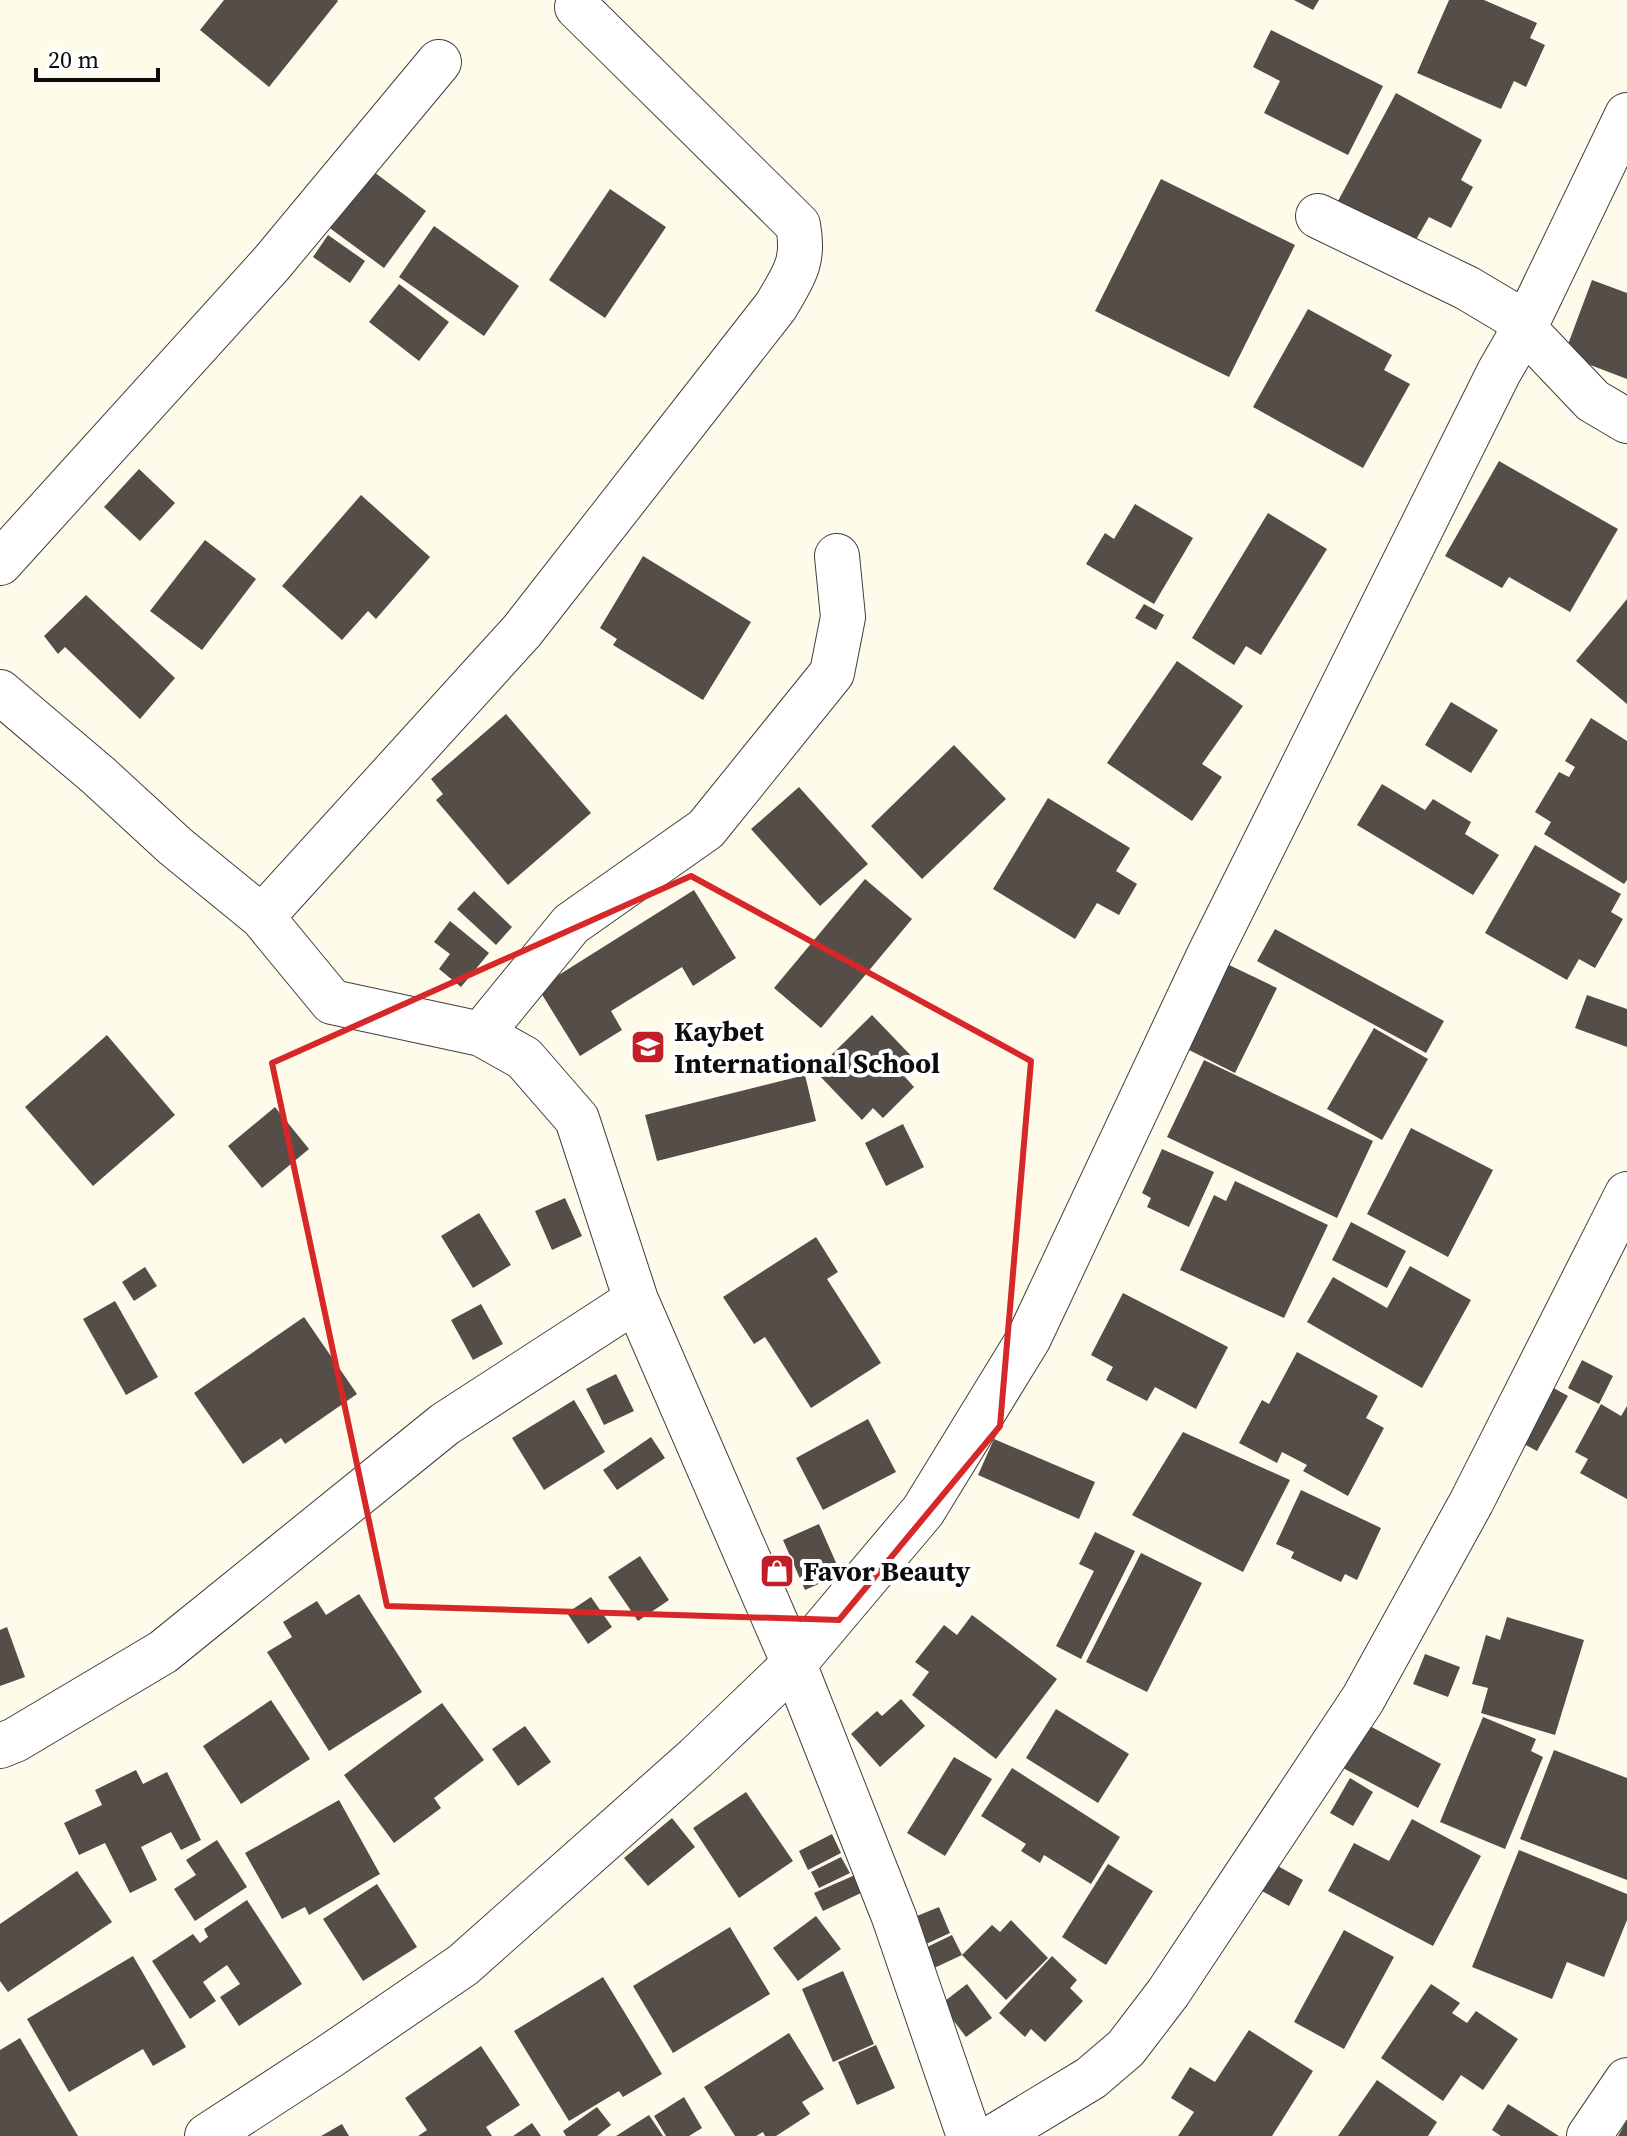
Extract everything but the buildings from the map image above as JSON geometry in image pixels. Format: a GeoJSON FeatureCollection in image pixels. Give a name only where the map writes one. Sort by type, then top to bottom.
{"type":"FeatureCollection","features":[{"type":"Feature","properties":{"kind":"street"},"geometry":{"type":"LineString","coordinates":[[262,917],[522,631],[776,306],[796,271],[803,248],[798,225],[577,7]]}},
{"type":"Feature","properties":{"kind":"street"},"geometry":{"type":"LineString","coordinates":[[0,563],[271,264],[439,62]]}},
{"type":"Feature","properties":{"kind":"street"},"geometry":{"type":"LineString","coordinates":[[207,2136],[463,1965],[696,1758],[794,1664],[923,1511],[1029,1338],[1208,957],[1491,386],[1525,327],[1627,115]]}},
{"type":"Feature","properties":{"kind":"street"},"geometry":{"type":"LineString","coordinates":[[1318,216],[1467,288],[1509,313],[1593,401],[1627,421]]}},
{"type":"Feature","properties":{"kind":"street"},"geometry":{"type":"LineString","coordinates":[[481,1034],[571,924],[706,829],[832,673],[843,617],[837,556]]}},
{"type":"Feature","properties":{"kind":"street"},"geometry":{"type":"LineString","coordinates":[[0,692],[175,846],[262,917],[332,1002],[481,1034],[524,1058],[577,1119],[636,1300],[794,1664],[894,1917],[969,2136]]}},
{"type":"Feature","properties":{"kind":"street"},"geometry":{"type":"LineString","coordinates":[[995,2136],[1091,2078],[1126,2048],[1176,1980],[1363,1699],[1472,1501],[1627,1194]]}},
{"type":"Feature","properties":{"kind":"street"},"geometry":{"type":"LineString","coordinates":[[0,1746],[163,1652],[445,1424],[636,1300]]}},
{"type":"Feature","properties":{"kind":"street"},"geometry":{"type":"LineString","coordinates":[[1589,2136],[1627,2080]]}},
{"type":"Feature","properties":{"kind":"highlighted area"},"geometry":{"type":"Polygon","coordinates":[[[691,876],[1031,1061],[1000,1426],[839,1620],[387,1606],[272,1063],[691,876]]]}},
{"type":"Feature","properties":{"kind":"place","name":"Kaybet International School"},"geometry":{"type":"Point","coordinates":[648,1047]}},
{"type":"Feature","properties":{"kind":"place","name":"Favor Beauty"},"geometry":{"type":"Point","coordinates":[777,1571]}}]}
